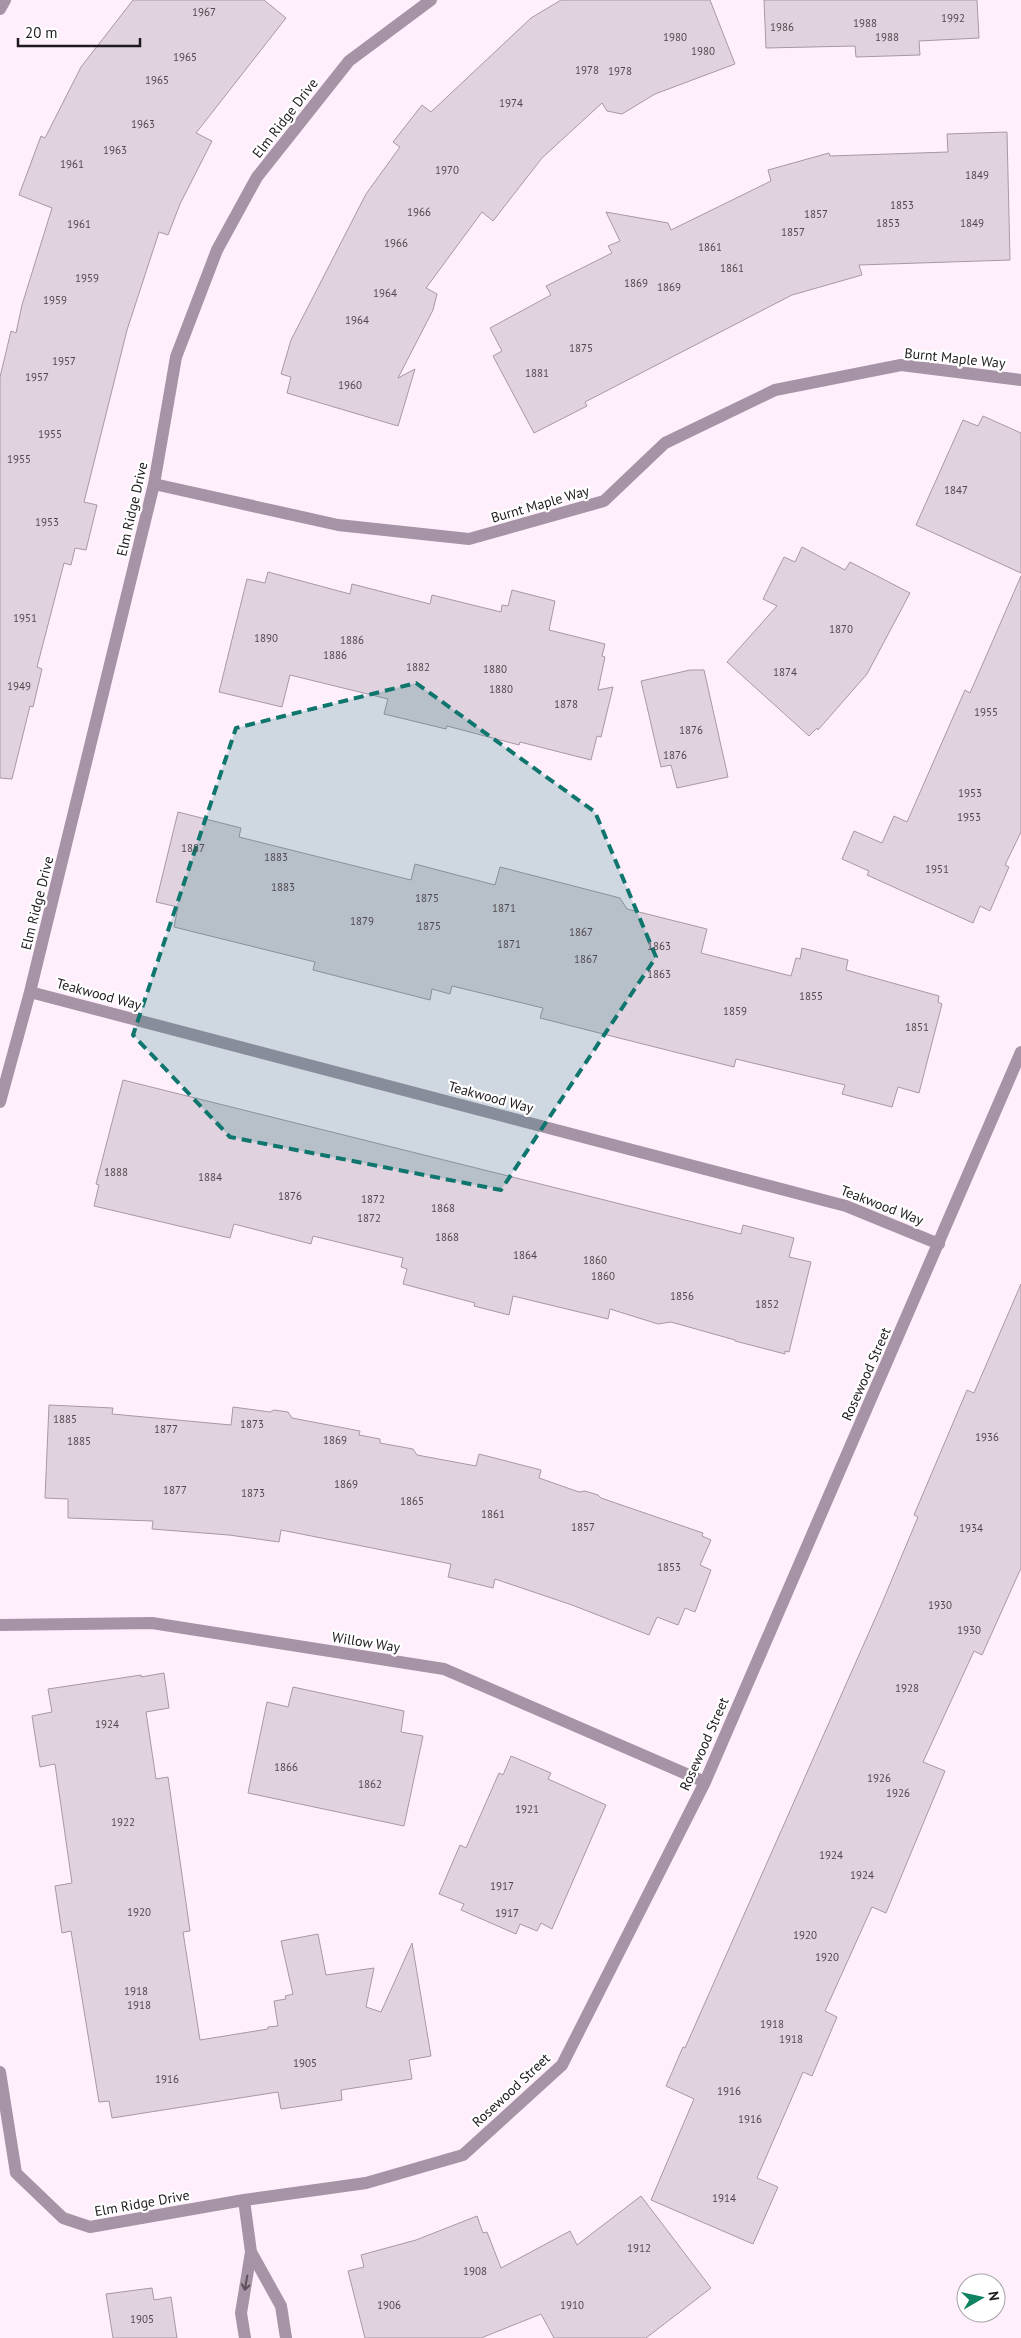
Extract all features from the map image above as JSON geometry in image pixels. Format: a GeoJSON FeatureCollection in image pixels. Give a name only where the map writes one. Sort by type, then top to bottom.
{"type":"FeatureCollection","features":[{"type":"Feature","properties":{"kind":"street"},"geometry":{"type":"LineString","coordinates":[[0,8],[5,0]]}},
{"type":"Feature","properties":{"kind":"street","name":"Elm Ridge Drive"},"geometry":{"type":"LineString","coordinates":[[0,1102],[30,992],[154,484],[176,358],[216,250],[257,177],[348,62],[431,0]]}},
{"type":"Feature","properties":{"kind":"street","name":"Burnt Maple Way"},"geometry":{"type":"LineString","coordinates":[[154,484],[338,525],[469,540],[604,501],[665,443],[775,390],[901,366],[1021,380]]}},
{"type":"Feature","properties":{"kind":"street","name":"Teakwood Way"},"geometry":{"type":"LineString","coordinates":[[30,992],[846,1206],[939,1244]]}},
{"type":"Feature","properties":{"kind":"street","name":"Rosewood Street"},"geometry":{"type":"LineString","coordinates":[[244,2200],[366,2184],[463,2155],[562,2065],[705,1782],[1021,1052]]}},
{"type":"Feature","properties":{"kind":"street","name":"Willow Way"},"geometry":{"type":"LineString","coordinates":[[0,1625],[152,1624],[444,1669],[705,1782]]}},
{"type":"Feature","properties":{"kind":"street","name":"Elm Ridge Drive"},"geometry":{"type":"LineString","coordinates":[[0,2072],[16,2173],[63,2218],[90,2227],[244,2200]]}},
{"type":"Feature","properties":{"kind":"street"},"geometry":{"type":"LineString","coordinates":[[244,2200],[251,2252],[241,2313],[245,2338]]}},
{"type":"Feature","properties":{"kind":"street"},"geometry":{"type":"LineString","coordinates":[[251,2252],[281,2306],[286,2338]]}},
{"type":"Feature","properties":{"kind":"highlighted area"},"geometry":{"type":"Polygon","coordinates":[[[416,683],[595,812],[656,957],[501,1190],[230,1137],[133,1035],[236,728],[416,683]]]}},
{"type":"Feature","properties":{"kind":"building"},"geometry":{"type":"Polygon","coordinates":[[[133,0],[264,0],[286,18],[196,133],[212,141],[180,204],[168,235],[159,232],[127,330],[84,502],[97,505],[86,550],[75,548],[71,565],[64,563],[37,667],[42,669],[33,707],[30,706],[12,779],[0,778],[0,377],[11,331],[16,333],[22,305],[52,208],[19,195],[41,136],[45,138],[81,67],[133,0]]]}},
{"type":"Feature","properties":{"kind":"building"},"geometry":{"type":"Polygon","coordinates":[[[561,0],[710,0],[735,64],[655,94],[622,114],[607,111],[602,103],[542,158],[493,221],[482,212],[426,288],[437,294],[433,310],[398,378],[415,369],[398,426],[287,393],[291,377],[281,374],[291,340],[366,194],[400,147],[393,142],[422,105],[431,112],[531,18],[561,0]]]}},
{"type":"Feature","properties":{"kind":"building"},"geometry":{"type":"Polygon","coordinates":[[[764,0],[977,0],[979,38],[919,41],[920,55],[856,57],[855,46],[766,48],[764,0]]]}},
{"type":"Feature","properties":{"kind":"building"},"geometry":{"type":"Polygon","coordinates":[[[1007,132],[1010,260],[859,265],[862,275],[792,295],[585,402],[587,406],[534,433],[493,356],[502,351],[490,328],[551,295],[546,286],[612,253],[608,246],[620,241],[606,212],[668,223],[671,230],[771,181],[768,170],[829,153],[830,156],[948,152],[947,134],[1007,132]]]}},
{"type":"Feature","properties":{"kind":"building"},"geometry":{"type":"Polygon","coordinates":[[[983,416],[1021,433],[1021,573],[916,525],[963,420],[978,426],[983,416]]]}},
{"type":"Feature","properties":{"kind":"building"},"geometry":{"type":"Polygon","coordinates":[[[802,547],[845,570],[850,562],[910,593],[867,674],[818,730],[817,728],[809,736],[727,662],[777,606],[763,599],[784,557],[795,562],[802,547]]]}},
{"type":"Feature","properties":{"kind":"building"},"geometry":{"type":"Polygon","coordinates":[[[268,572],[350,594],[352,584],[430,604],[432,595],[501,612],[502,605],[508,606],[512,590],[555,601],[549,630],[605,644],[602,656],[605,657],[598,690],[613,687],[601,737],[597,736],[591,760],[520,742],[519,745],[447,726],[446,729],[384,714],[388,699],[290,675],[282,707],[219,692],[247,579],[265,583],[268,572]]]}},
{"type":"Feature","properties":{"kind":"building"},"geometry":{"type":"Polygon","coordinates":[[[1021,576],[1021,832],[1005,865],[1009,867],[990,911],[980,906],[973,923],[867,875],[869,871],[842,859],[854,831],[882,843],[894,816],[907,822],[965,690],[970,693],[1021,576]]]}},
{"type":"Feature","properties":{"kind":"building"},"geometry":{"type":"Polygon","coordinates":[[[690,670],[704,670],[728,777],[677,788],[671,765],[661,767],[641,681],[690,670]]]}},
{"type":"Feature","properties":{"kind":"building"},"geometry":{"type":"Polygon","coordinates":[[[178,812],[241,828],[239,837],[411,880],[415,864],[495,885],[500,867],[620,898],[627,909],[707,929],[701,953],[791,976],[796,958],[800,959],[802,948],[848,960],[846,970],[939,996],[938,1002],[942,1004],[919,1093],[898,1087],[892,1107],[842,1094],[845,1085],[736,1059],[734,1067],[540,1018],[543,1008],[452,986],[450,994],[432,989],[430,1000],[313,970],[315,962],[174,927],[178,907],[156,902],[178,812]]]}},
{"type":"Feature","properties":{"kind":"building"},"geometry":{"type":"Polygon","coordinates":[[[123,1080],[741,1234],[743,1225],[794,1238],[789,1257],[811,1262],[789,1352],[785,1351],[785,1354],[671,1322],[658,1324],[610,1309],[608,1319],[513,1296],[509,1315],[474,1306],[475,1303],[403,1284],[407,1269],[401,1267],[403,1258],[313,1236],[311,1244],[234,1224],[230,1238],[94,1206],[99,1185],[96,1184],[123,1080]]]}},
{"type":"Feature","properties":{"kind":"building"},"geometry":{"type":"Polygon","coordinates":[[[1021,1284],[1021,1568],[982,1655],[974,1651],[923,1762],[945,1771],[886,1913],[872,1907],[825,2011],[837,2017],[812,2076],[803,2072],[757,2178],[778,2187],[753,2244],[651,2200],[694,2099],[666,2086],[683,2047],[685,2048],[882,1603],[918,1517],[914,1515],[967,1390],[974,1393],[1021,1284]]]}},
{"type":"Feature","properties":{"kind":"building"},"geometry":{"type":"Polygon","coordinates":[[[49,1405],[113,1408],[112,1414],[231,1425],[233,1407],[270,1412],[274,1410],[288,1412],[292,1418],[360,1431],[359,1435],[380,1439],[380,1443],[413,1449],[417,1455],[476,1466],[479,1454],[541,1470],[539,1478],[579,1492],[585,1491],[598,1495],[601,1498],[703,1533],[702,1536],[711,1540],[700,1565],[711,1570],[695,1612],[685,1608],[678,1625],[657,1617],[649,1635],[572,1605],[495,1579],[493,1588],[448,1577],[451,1564],[372,1548],[281,1530],[279,1542],[229,1535],[152,1529],[153,1521],[68,1518],[68,1499],[45,1498],[49,1405]]]}},
{"type":"Feature","properties":{"kind":"building"},"geometry":{"type":"Polygon","coordinates":[[[164,1673],[169,1708],[146,1712],[156,1779],[168,1777],[190,1931],[183,1932],[200,2040],[278,2026],[274,2001],[286,1999],[285,1996],[293,1994],[281,1941],[318,1934],[326,1975],[374,1968],[366,2007],[381,2012],[412,1943],[431,2056],[409,2060],[412,2079],[341,2090],[342,2100],[281,2109],[278,2092],[112,2118],[109,2101],[99,2102],[71,1931],[62,1933],[55,1886],[72,1883],[55,1764],[40,1767],[32,1716],[52,1712],[48,1689],[164,1673]]]}},
{"type":"Feature","properties":{"kind":"building"},"geometry":{"type":"Polygon","coordinates":[[[293,1687],[404,1711],[401,1732],[423,1736],[404,1826],[248,1793],[267,1702],[288,1707],[293,1687]]]}},
{"type":"Feature","properties":{"kind":"building"},"geometry":{"type":"Polygon","coordinates":[[[511,1756],[551,1773],[548,1779],[606,1805],[552,1929],[541,1923],[537,1931],[520,1924],[516,1934],[461,1910],[464,1904],[439,1894],[460,1845],[466,1848],[499,1773],[503,1775],[511,1756]]]}},
{"type":"Feature","properties":{"kind":"building"},"geometry":{"type":"Polygon","coordinates":[[[641,2196],[711,2288],[646,2338],[554,2338],[541,2314],[481,2338],[365,2338],[348,2271],[364,2267],[361,2255],[416,2240],[477,2216],[483,2233],[487,2232],[501,2268],[570,2231],[577,2245],[641,2196]]]}},
{"type":"Feature","properties":{"kind":"building"},"geometry":{"type":"Polygon","coordinates":[[[152,2288],[154,2300],[171,2297],[177,2338],[113,2338],[106,2294],[152,2288]]]}}]}
